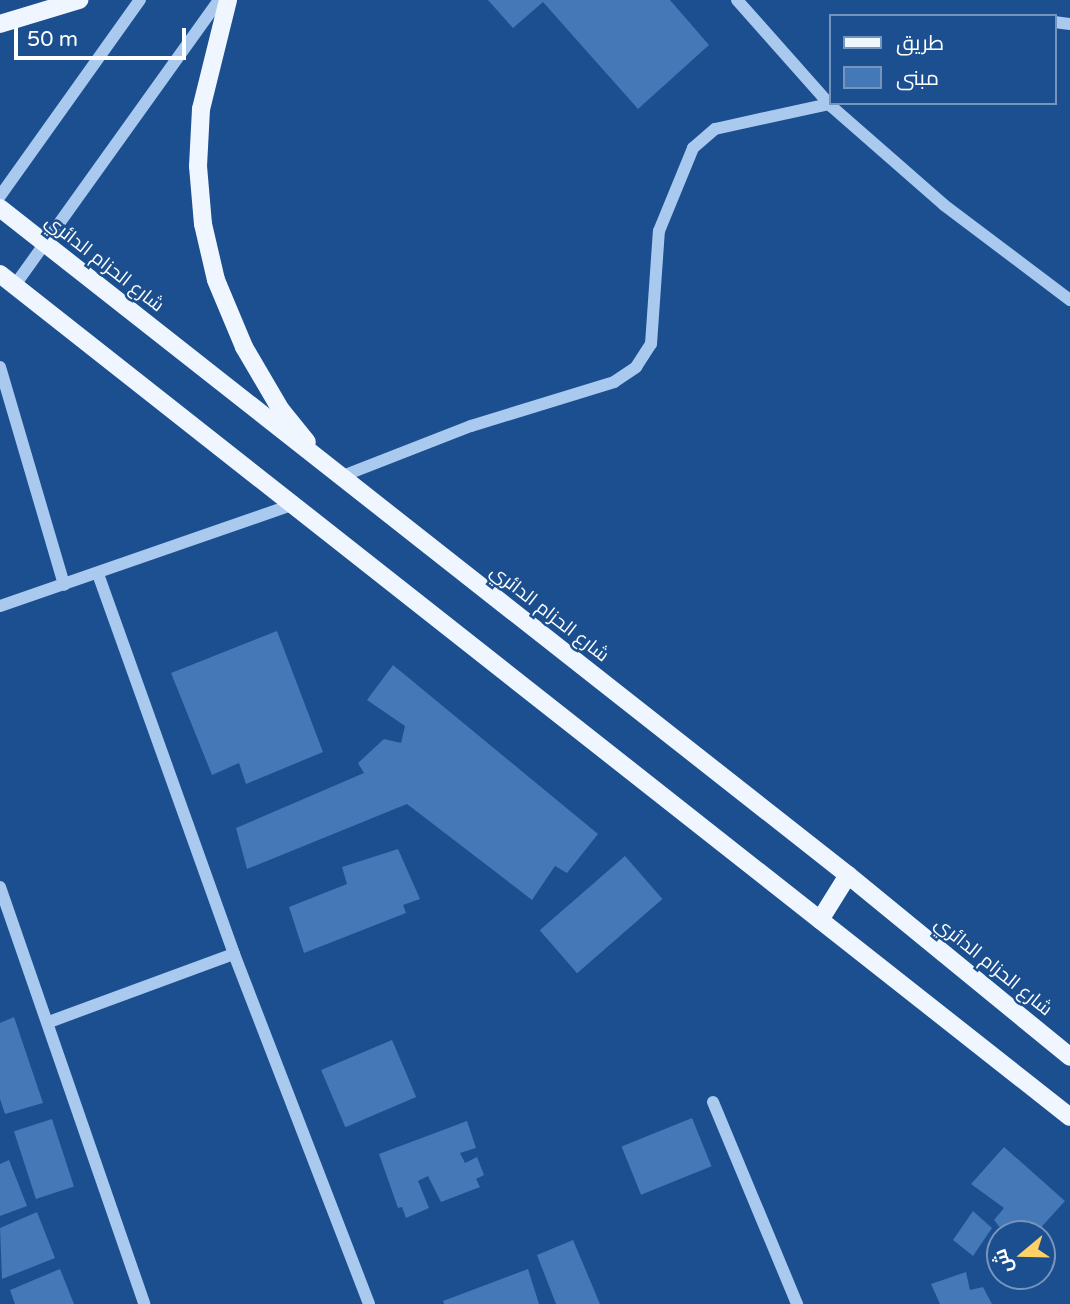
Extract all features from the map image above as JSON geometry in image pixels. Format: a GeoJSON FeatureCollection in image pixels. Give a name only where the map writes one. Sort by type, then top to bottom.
{"type":"FeatureCollection","features":[{"type":"Feature","properties":{"kind":"main road"},"geometry":{"type":"LineString","coordinates":[[0,24],[79,0]]}},
{"type":"Feature","properties":{"kind":"main road"},"geometry":{"type":"LineString","coordinates":[[228,0],[201,109],[198,166],[203,224],[216,280],[244,347],[281,410],[333,472]]}},
{"type":"Feature","properties":{"kind":"main road","name":"شارع الحزام الدائري"},"geometry":{"type":"LineString","coordinates":[[0,208],[848,875],[1070,1057]]}},
{"type":"Feature","properties":{"kind":"main road"},"geometry":{"type":"LineString","coordinates":[[0,274],[1070,1117]]}},
{"type":"Feature","properties":{"kind":"main road"},"geometry":{"type":"LineString","coordinates":[[820,920],[848,875]]}},
{"type":"Feature","properties":{"kind":"street"},"geometry":{"type":"LineString","coordinates":[[0,196],[140,0]]}},
{"type":"Feature","properties":{"kind":"street"},"geometry":{"type":"LineString","coordinates":[[15,285],[219,0]]}},
{"type":"Feature","properties":{"kind":"street"},"geometry":{"type":"LineString","coordinates":[[737,0],[828,101]]}},
{"type":"Feature","properties":{"kind":"street"},"geometry":{"type":"LineString","coordinates":[[333,472],[614,382],[636,367],[651,344],[659,231],[693,149],[715,129],[832,105],[944,205],[1070,300]]}},
{"type":"Feature","properties":{"kind":"street"},"geometry":{"type":"LineString","coordinates":[[0,367],[64,585]]}},
{"type":"Feature","properties":{"kind":"street"},"geometry":{"type":"LineString","coordinates":[[0,606],[295,504]]}},
{"type":"Feature","properties":{"kind":"street"},"geometry":{"type":"LineString","coordinates":[[97,574],[234,954],[369,1304]]}},
{"type":"Feature","properties":{"kind":"street"},"geometry":{"type":"LineString","coordinates":[[0,887],[49,1022],[144,1304]]}},
{"type":"Feature","properties":{"kind":"street"},"geometry":{"type":"LineString","coordinates":[[49,1022],[234,954]]}},
{"type":"Feature","properties":{"kind":"street"},"geometry":{"type":"LineString","coordinates":[[713,1102],[797,1304]]}},
{"type":"Feature","properties":{"kind":"building"},"geometry":{"type":"Polygon","coordinates":[[[488,0],[670,0],[709,45],[638,109],[543,2],[513,28],[488,0]]]}},
{"type":"Feature","properties":{"kind":"building"},"geometry":{"type":"Polygon","coordinates":[[[277,631],[323,752],[246,784],[239,763],[212,775],[171,673],[277,631]]]}},
{"type":"Feature","properties":{"kind":"building"},"geometry":{"type":"Polygon","coordinates":[[[393,665],[598,834],[567,873],[555,866],[532,900],[407,804],[247,869],[236,828],[364,773],[358,763],[384,739],[401,743],[405,726],[367,700],[393,665]]]}},
{"type":"Feature","properties":{"kind":"building"},"geometry":{"type":"Polygon","coordinates":[[[398,849],[420,899],[403,905],[406,913],[304,953],[289,907],[347,884],[342,867],[398,849]]]}},
{"type":"Feature","properties":{"kind":"building"},"geometry":{"type":"Polygon","coordinates":[[[625,856],[662,899],[577,973],[540,930],[625,856]]]}},
{"type":"Feature","properties":{"kind":"building"},"geometry":{"type":"Polygon","coordinates":[[[14,1017],[43,1103],[5,1114],[0,1099],[0,1023],[14,1017]]]}},
{"type":"Feature","properties":{"kind":"building"},"geometry":{"type":"Polygon","coordinates":[[[392,1040],[416,1097],[345,1127],[321,1070],[392,1040]]]}},
{"type":"Feature","properties":{"kind":"building"},"geometry":{"type":"Polygon","coordinates":[[[692,1118],[711,1166],[641,1195],[622,1146],[692,1118]]]}},
{"type":"Feature","properties":{"kind":"building"},"geometry":{"type":"Polygon","coordinates":[[[52,1119],[74,1187],[36,1199],[14,1131],[52,1119]]]}},
{"type":"Feature","properties":{"kind":"building"},"geometry":{"type":"Polygon","coordinates":[[[467,1121],[476,1148],[460,1153],[465,1163],[477,1157],[484,1175],[476,1179],[480,1187],[441,1202],[428,1176],[418,1181],[429,1208],[406,1218],[402,1207],[398,1208],[379,1154],[467,1121]]]}},
{"type":"Feature","properties":{"kind":"building"},"geometry":{"type":"Polygon","coordinates":[[[1004,1147],[1065,1201],[1048,1220],[994,1220],[1004,1208],[971,1184],[1004,1147]]]}},
{"type":"Feature","properties":{"kind":"building"},"geometry":{"type":"Polygon","coordinates":[[[9,1160],[27,1206],[0,1216],[0,1164],[9,1160]]]}},
{"type":"Feature","properties":{"kind":"building"},"geometry":{"type":"Polygon","coordinates":[[[973,1211],[986,1223],[986,1237],[973,1256],[953,1240],[973,1211]]]}},
{"type":"Feature","properties":{"kind":"building"},"geometry":{"type":"Polygon","coordinates":[[[37,1212],[55,1258],[2,1279],[0,1228],[37,1212]]]}},
{"type":"Feature","properties":{"kind":"building"},"geometry":{"type":"Polygon","coordinates":[[[573,1240],[600,1304],[556,1304],[537,1255],[573,1240]]]}},
{"type":"Feature","properties":{"kind":"building"},"geometry":{"type":"Polygon","coordinates":[[[60,1269],[74,1304],[15,1304],[10,1290],[60,1269]]]}},
{"type":"Feature","properties":{"kind":"building"},"geometry":{"type":"Polygon","coordinates":[[[528,1269],[539,1304],[444,1304],[443,1301],[528,1269]]]}},
{"type":"Feature","properties":{"kind":"building"},"geometry":{"type":"Polygon","coordinates":[[[966,1272],[970,1290],[983,1287],[992,1304],[940,1304],[931,1284],[966,1272]]]}}]}
